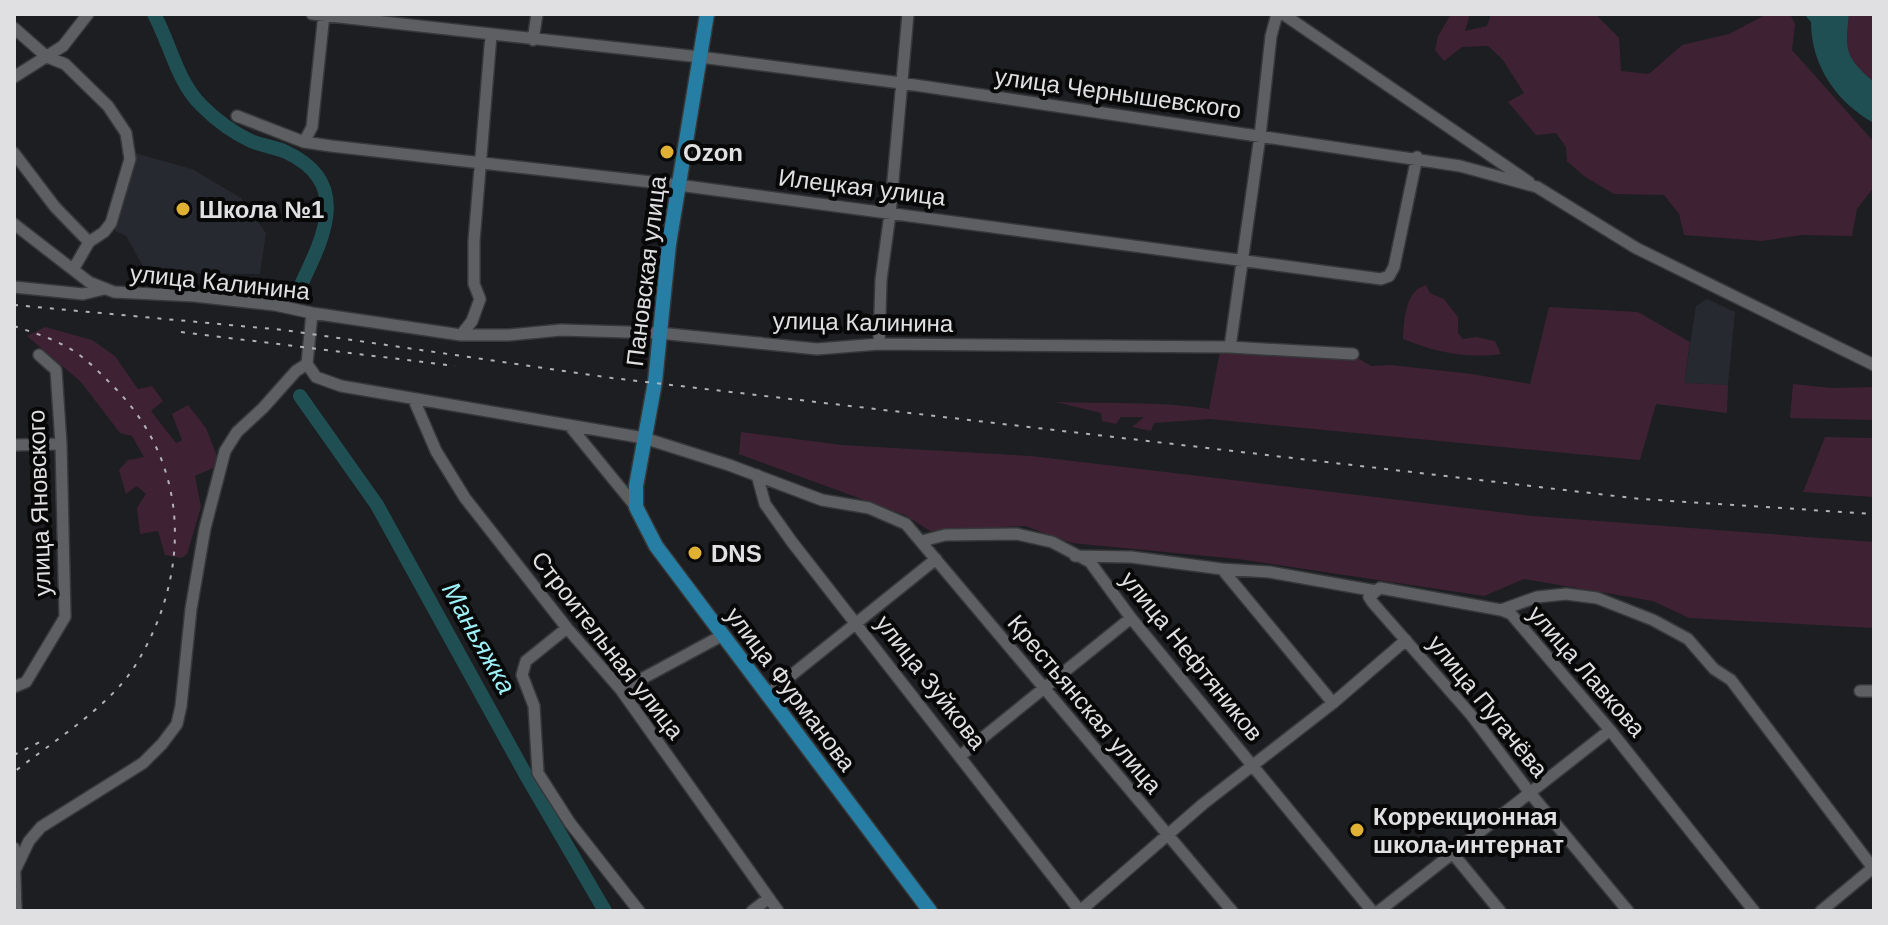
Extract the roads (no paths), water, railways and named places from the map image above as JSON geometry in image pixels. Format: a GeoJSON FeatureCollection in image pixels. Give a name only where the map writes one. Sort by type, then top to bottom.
{"type":"FeatureCollection","features":[{"type":"Feature","properties":{"kind":"main road","name":"Пановская улица"},"geometry":{"type":"LineString","coordinates":[[636,486],[655,382],[678,185],[707,14]]}},
{"type":"Feature","properties":{"kind":"main road","name":"улица Фурманова"},"geometry":{"type":"LineString","coordinates":[[636,486],[636,507],[656,546],[930,911]]}},
{"type":"Feature","properties":{"kind":"street"},"geometry":{"type":"LineString","coordinates":[[14,77],[63,46],[88,14]]}},
{"type":"Feature","properties":{"kind":"street"},"geometry":{"type":"LineString","coordinates":[[304,142],[312,127],[320,14]]}},
{"type":"Feature","properties":{"kind":"street","name":"улица Чернышевского"},"geometry":{"type":"LineString","coordinates":[[320,14],[901,83],[1417,157],[1460,166],[1537,187],[1636,248],[1874,365]]}},
{"type":"Feature","properties":{"kind":"street"},"geometry":{"type":"LineString","coordinates":[[533,40],[537,14]]}},
{"type":"Feature","properties":{"kind":"street"},"geometry":{"type":"LineString","coordinates":[[879,344],[881,280],[908,14]]}},
{"type":"Feature","properties":{"kind":"street"},"geometry":{"type":"LineString","coordinates":[[1230,347],[1271,36],[1277,14]]}},
{"type":"Feature","properties":{"kind":"street"},"geometry":{"type":"LineString","coordinates":[[1283,14],[1537,187]]}},
{"type":"Feature","properties":{"kind":"street"},"geometry":{"type":"LineString","coordinates":[[14,28],[47,57],[65,64],[108,106],[126,133],[130,159],[111,223],[89,242],[74,268]]}},
{"type":"Feature","properties":{"kind":"street"},"geometry":{"type":"LineString","coordinates":[[461,335],[472,321],[480,299],[474,284],[479,161],[491,35]]}},
{"type":"Feature","properties":{"kind":"street","name":"Илецкая улица"},"geometry":{"type":"LineString","coordinates":[[237,116],[304,142],[989,224],[1381,279],[1389,276],[1394,267],[1417,157]]}},
{"type":"Feature","properties":{"kind":"street"},"geometry":{"type":"LineString","coordinates":[[14,153],[55,207],[89,242]]}},
{"type":"Feature","properties":{"kind":"street","name":"улица Калинина"},"geometry":{"type":"LineString","coordinates":[[14,224],[89,282],[114,292],[234,300],[461,335],[561,330],[659,333],[817,349],[879,344],[1230,347],[1353,354]]}},
{"type":"Feature","properties":{"kind":"street"},"geometry":{"type":"LineString","coordinates":[[14,287],[83,294],[104,289]]}},
{"type":"Feature","properties":{"kind":"street"},"geometry":{"type":"LineString","coordinates":[[312,313],[307,364],[316,377],[341,386],[414,400],[452,403],[644,438],[757,475]]}},
{"type":"Feature","properties":{"kind":"street","name":"улица Яновского"},"geometry":{"type":"LineString","coordinates":[[14,687],[26,682],[65,617],[56,370],[39,355]]}},
{"type":"Feature","properties":{"kind":"street"},"geometry":{"type":"LineString","coordinates":[[16,868],[29,841],[41,827],[143,763],[177,724],[191,609],[205,528],[225,451],[237,432],[296,371],[307,364]]}},
{"type":"Feature","properties":{"kind":"street","name":"Строительная улица"},"geometry":{"type":"LineString","coordinates":[[414,400],[436,451],[465,498],[567,628],[621,690],[778,911]]}},
{"type":"Feature","properties":{"kind":"street"},"geometry":{"type":"LineString","coordinates":[[569,425],[636,507]]}},
{"type":"Feature","properties":{"kind":"street"},"geometry":{"type":"LineString","coordinates":[[14,445],[61,444]]}},
{"type":"Feature","properties":{"kind":"street","name":"Крестьянская улица"},"geometry":{"type":"LineString","coordinates":[[757,475],[822,500],[869,508],[906,524],[1232,911]]}},
{"type":"Feature","properties":{"kind":"street","name":"улица Зуйкова"},"geometry":{"type":"LineString","coordinates":[[757,475],[765,504],[1080,911]]}},
{"type":"Feature","properties":{"kind":"street","name":"улица Нефтяников"},"geometry":{"type":"LineString","coordinates":[[922,541],[945,535],[1017,534],[1052,542],[1090,562],[1131,618],[1372,911]]}},
{"type":"Feature","properties":{"kind":"street","name":"улица Лавкова"},"geometry":{"type":"LineString","coordinates":[[1075,556],[1131,557],[1269,572],[1501,610],[1520,622],[1754,911]]}},
{"type":"Feature","properties":{"kind":"street"},"geometry":{"type":"LineString","coordinates":[[768,694],[936,559]]}},
{"type":"Feature","properties":{"kind":"street"},"geometry":{"type":"LineString","coordinates":[[1222,569],[1333,703]]}},
{"type":"Feature","properties":{"kind":"street","name":"улица Пугачёва"},"geometry":{"type":"LineString","coordinates":[[1376,591],[1369,597],[1472,716],[1530,793],[1628,911]]}},
{"type":"Feature","properties":{"kind":"street"},"geometry":{"type":"LineString","coordinates":[[1501,610],[1537,597],[1566,594],[1597,598],[1653,620],[1688,639],[1714,669],[1731,680],[1873,868],[1821,911]]}},
{"type":"Feature","properties":{"kind":"street"},"geometry":{"type":"LineString","coordinates":[[960,756],[1131,618]]}},
{"type":"Feature","properties":{"kind":"street"},"geometry":{"type":"LineString","coordinates":[[567,628],[526,661],[522,675],[534,706],[538,773],[570,823],[639,911]]}},
{"type":"Feature","properties":{"kind":"street"},"geometry":{"type":"LineString","coordinates":[[621,690],[723,635]]}},
{"type":"Feature","properties":{"kind":"street"},"geometry":{"type":"LineString","coordinates":[[1080,911],[1203,804],[1333,703],[1406,640]]}},
{"type":"Feature","properties":{"kind":"street"},"geometry":{"type":"LineString","coordinates":[[1860,691],[1874,691]]}},
{"type":"Feature","properties":{"kind":"street"},"geometry":{"type":"LineString","coordinates":[[1379,911],[1610,730]]}},
{"type":"Feature","properties":{"kind":"street"},"geometry":{"type":"LineString","coordinates":[[14,848],[16,911]]}},
{"type":"Feature","properties":{"kind":"street"},"geometry":{"type":"LineString","coordinates":[[1454,855],[1500,911]]}},
{"type":"Feature","properties":{"kind":"street"},"geometry":{"type":"LineString","coordinates":[[752,911],[769,898]]}},
{"type":"Feature","properties":{"kind":"water"},"geometry":{"type":"Polygon","coordinates":[[[1804,14],[1849,14],[1849,52],[1857,66],[1874,82],[1874,123],[1848,104],[1828,81],[1816,53],[1811,22],[1804,14]]]}},
{"type":"Feature","properties":{"kind":"waterway","name":"Маньяжка"},"geometry":{"type":"LineString","coordinates":[[154,14],[186,86],[202,106],[245,138],[286,152],[307,165],[320,180],[326,197],[326,215],[315,254],[297,293]]}},
{"type":"Feature","properties":{"kind":"waterway","name":"Маньяжка"},"geometry":{"type":"LineString","coordinates":[[300,396],[377,505],[605,911]]}},
{"type":"Feature","properties":{"kind":"railway"},"geometry":{"type":"LineString","coordinates":[[14,305],[284,330],[612,378],[1641,499],[1874,514]]}},
{"type":"Feature","properties":{"kind":"railway"},"geometry":{"type":"LineString","coordinates":[[14,326],[53,340],[78,354],[112,385],[138,416],[157,450],[169,485],[175,522],[173,560],[166,597],[152,634],[133,669],[94,711],[14,772]]}},
{"type":"Feature","properties":{"kind":"railway"},"geometry":{"type":"LineString","coordinates":[[181,332],[455,366]]}},
{"type":"Feature","properties":{"kind":"railway"},"geometry":{"type":"LineString","coordinates":[[14,755],[40,742]]}},
{"type":"Feature","properties":{"kind":"place","name":"Ozon"},"geometry":{"type":"Point","coordinates":[667,152]}},
{"type":"Feature","properties":{"kind":"place","name":"Школа №1"},"geometry":{"type":"Point","coordinates":[183,209]}},
{"type":"Feature","properties":{"kind":"place","name":"DNS"},"geometry":{"type":"Point","coordinates":[695,553]}},
{"type":"Feature","properties":{"kind":"place","name":"Коррекционная школа-интернат"},"geometry":{"type":"Point","coordinates":[1357,830]}}]}
